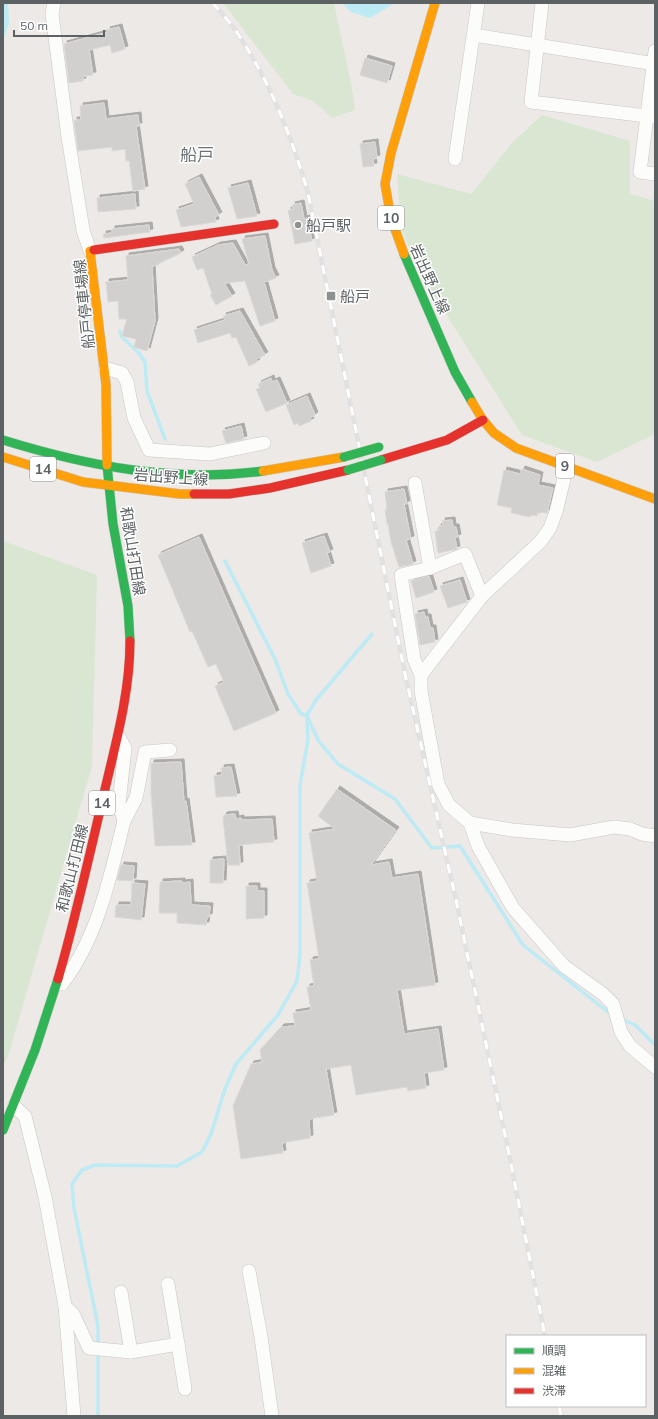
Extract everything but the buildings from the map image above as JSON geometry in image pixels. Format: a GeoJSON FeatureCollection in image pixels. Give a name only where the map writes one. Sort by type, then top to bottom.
{"type":"FeatureCollection","features":[{"type":"Feature","properties":{"kind":"main road","name":"岩出野上線"},"geometry":{"type":"LineString","coordinates":[[109,486],[180,494],[229,494],[277,487],[348,470],[446,440],[483,420],[455,372],[402,250],[391,218],[385,184],[390,153],[435,3]]}},
{"type":"Feature","properties":{"kind":"main road","name":"船戸停車場線"},"geometry":{"type":"LineString","coordinates":[[107,466],[109,434],[105,368],[90,251],[274,224]]}},
{"type":"Feature","properties":{"kind":"main road"},"geometry":{"type":"LineString","coordinates":[[454,426],[483,420]]}},
{"type":"Feature","properties":{"kind":"main road","name":"9"},"geometry":{"type":"LineString","coordinates":[[483,420],[494,434],[516,448],[655,499]]}},
{"type":"Feature","properties":{"kind":"main road","name":"14"},"geometry":{"type":"LineString","coordinates":[[3,440],[80,462],[107,466]]}},
{"type":"Feature","properties":{"kind":"main road","name":"岩出野上線"},"geometry":{"type":"LineString","coordinates":[[107,466],[174,475],[223,475],[265,472],[344,457],[382,446]]}},
{"type":"Feature","properties":{"kind":"main road","name":"14"},"geometry":{"type":"LineString","coordinates":[[3,457],[83,482],[109,486]]}},
{"type":"Feature","properties":{"kind":"main road","name":"和歌山打田線"},"geometry":{"type":"LineString","coordinates":[[3,1130],[14,1106],[56,984],[80,898],[127,691],[130,655],[128,617],[113,521],[107,466]]}},
{"type":"Feature","properties":{"kind":"street"},"geometry":{"type":"LineString","coordinates":[[54,3],[52,14],[68,137],[83,230],[90,251]]}},
{"type":"Feature","properties":{"kind":"street"},"geometry":{"type":"LineString","coordinates":[[455,159],[478,3]]}},
{"type":"Feature","properties":{"kind":"street"},"geometry":{"type":"LineString","coordinates":[[542,3],[531,102],[650,117]]}},
{"type":"Feature","properties":{"kind":"street"},"geometry":{"type":"LineString","coordinates":[[474,35],[537,45],[654,60],[650,117],[640,172],[655,174]]}},
{"type":"Feature","properties":{"kind":"street"},"geometry":{"type":"LineString","coordinates":[[105,368],[122,373],[127,382],[134,418],[149,450],[210,454],[264,443]]}},
{"type":"Feature","properties":{"kind":"street"},"geometry":{"type":"LineString","coordinates":[[421,675],[482,596],[541,541],[550,528],[556,512],[567,466]]}},
{"type":"Feature","properties":{"kind":"street"},"geometry":{"type":"LineString","coordinates":[[415,483],[430,568]]}},
{"type":"Feature","properties":{"kind":"street"},"geometry":{"type":"LineString","coordinates":[[482,596],[466,554],[430,568],[401,575],[414,659],[421,675],[421,691],[438,784],[449,805],[470,824],[478,846],[513,908],[564,966],[603,994],[613,1004],[621,1032],[630,1046],[655,1067]]}},
{"type":"Feature","properties":{"kind":"street"},"geometry":{"type":"LineString","coordinates":[[118,734],[125,748],[119,804],[124,821]]}},
{"type":"Feature","properties":{"kind":"street"},"geometry":{"type":"LineString","coordinates":[[56,984],[62,984],[71,972],[100,913],[124,821],[136,798],[145,752],[170,750]]}},
{"type":"Feature","properties":{"kind":"street"},"geometry":{"type":"LineString","coordinates":[[470,824],[512,830],[570,835],[614,827],[630,829],[642,834],[655,836]]}},
{"type":"Feature","properties":{"kind":"street"},"geometry":{"type":"LineString","coordinates":[[14,1106],[25,1116],[45,1197],[65,1306],[74,1416]]}},
{"type":"Feature","properties":{"kind":"street"},"geometry":{"type":"LineString","coordinates":[[249,1271],[261,1337],[272,1416]]}},
{"type":"Feature","properties":{"kind":"street"},"geometry":{"type":"LineString","coordinates":[[168,1284],[185,1388]]}},
{"type":"Feature","properties":{"kind":"street"},"geometry":{"type":"LineString","coordinates":[[121,1292],[131,1352]]}},
{"type":"Feature","properties":{"kind":"street"},"geometry":{"type":"LineString","coordinates":[[65,1306],[73,1314],[89,1348],[131,1352],[178,1344]]}},
{"type":"Feature","properties":{"kind":"green space"},"geometry":{"type":"Polygon","coordinates":[[[223,3],[334,3],[352,88],[355,110],[332,118],[313,101],[293,94],[223,3]]]}},
{"type":"Feature","properties":{"kind":"green space"},"geometry":{"type":"Polygon","coordinates":[[[542,115],[630,141],[630,194],[655,201],[655,434],[597,462],[522,435],[419,271],[401,228],[397,174],[471,194],[513,142],[542,115]]]}},
{"type":"Feature","properties":{"kind":"green space"},"geometry":{"type":"Polygon","coordinates":[[[3,541],[97,575],[92,766],[9,1053],[3,1067],[3,541]]]}},
{"type":"Feature","properties":{"kind":"water"},"geometry":{"type":"Polygon","coordinates":[[[3,3],[8,3],[9,23],[3,41],[3,3]]]}},
{"type":"Feature","properties":{"kind":"water"},"geometry":{"type":"Polygon","coordinates":[[[342,3],[395,3],[370,18],[351,12],[342,3]]]}},
{"type":"Feature","properties":{"kind":"waterway"},"geometry":{"type":"LineString","coordinates":[[120,331],[122,337],[139,353],[145,362],[147,391],[165,439]]}},
{"type":"Feature","properties":{"kind":"waterway"},"geometry":{"type":"LineString","coordinates":[[225,561],[275,659],[288,694],[301,714],[307,715]]}},
{"type":"Feature","properties":{"kind":"waterway"},"geometry":{"type":"LineString","coordinates":[[98,1416],[98,1326],[74,1208],[72,1184],[82,1170],[95,1165],[177,1166],[202,1152],[211,1134],[225,1089],[236,1064],[278,1015],[297,981],[300,955],[300,785],[308,740],[307,715],[316,700],[372,634]]}},
{"type":"Feature","properties":{"kind":"waterway"},"geometry":{"type":"LineString","coordinates":[[308,718],[318,740],[338,764],[395,799],[432,848],[460,846],[523,945],[613,1016]]}},
{"type":"Feature","properties":{"kind":"waterway"},"geometry":{"type":"LineString","coordinates":[[621,1019],[635,1025],[655,1045]]}},
{"type":"Feature","properties":{"kind":"railway"},"geometry":{"type":"LineString","coordinates":[[213,3],[238,34],[270,91],[295,151],[308,193],[405,674],[456,900],[545,1335]]}},
{"type":"Feature","properties":{"kind":"railway"},"geometry":{"type":"LineString","coordinates":[[559,1407],[561,1416]]}},
{"type":"Feature","properties":{"kind":"traffic: fast"},"geometry":{"type":"LineString","coordinates":[[404,254],[455,372],[472,402]]}},
{"type":"Feature","properties":{"kind":"traffic: fast"},"geometry":{"type":"LineString","coordinates":[[3,440],[67,458],[132,470],[197,475],[263,471]]}},
{"type":"Feature","properties":{"kind":"traffic: fast"},"geometry":{"type":"LineString","coordinates":[[344,457],[379,447]]}},
{"type":"Feature","properties":{"kind":"traffic: fast"},"geometry":{"type":"LineString","coordinates":[[348,470],[381,460]]}},
{"type":"Feature","properties":{"kind":"traffic: fast"},"geometry":{"type":"LineString","coordinates":[[107,465],[113,524],[128,606],[130,641]]}},
{"type":"Feature","properties":{"kind":"traffic: fast"},"geometry":{"type":"LineString","coordinates":[[3,1130],[35,1050],[58,979]]}},
{"type":"Feature","properties":{"kind":"traffic: slow"},"geometry":{"type":"LineString","coordinates":[[404,254],[391,218],[385,184],[391,153],[435,3]]}},
{"type":"Feature","properties":{"kind":"traffic: slow"},"geometry":{"type":"LineString","coordinates":[[94,250],[90,251],[106,385],[107,465]]}},
{"type":"Feature","properties":{"kind":"traffic: slow"},"geometry":{"type":"LineString","coordinates":[[472,402],[483,420],[494,433],[516,448],[655,499]]}},
{"type":"Feature","properties":{"kind":"traffic: slow"},"geometry":{"type":"LineString","coordinates":[[3,457],[83,482],[180,494],[194,494]]}},
{"type":"Feature","properties":{"kind":"traffic: slow"},"geometry":{"type":"LineString","coordinates":[[263,471],[344,457]]}},
{"type":"Feature","properties":{"kind":"traffic: jam"},"geometry":{"type":"LineString","coordinates":[[94,250],[274,224]]}},
{"type":"Feature","properties":{"kind":"traffic: jam"},"geometry":{"type":"LineString","coordinates":[[381,460],[447,440],[483,420]]}},
{"type":"Feature","properties":{"kind":"traffic: jam"},"geometry":{"type":"LineString","coordinates":[[194,494],[229,494],[270,488],[348,470]]}},
{"type":"Feature","properties":{"kind":"traffic: jam"},"geometry":{"type":"LineString","coordinates":[[58,979],[116,742],[127,682],[130,641]]}},
{"type":"Feature","properties":{"kind":"place","name":"船戸駅"},"geometry":{"type":"Point","coordinates":[298,225]}},
{"type":"Feature","properties":{"kind":"place","name":"船戸"},"geometry":{"type":"Point","coordinates":[331,296]}},
{"type":"Feature","properties":{"kind":"district","name":"船戸"},"geometry":{"type":"Point","coordinates":[197,154]}}]}
